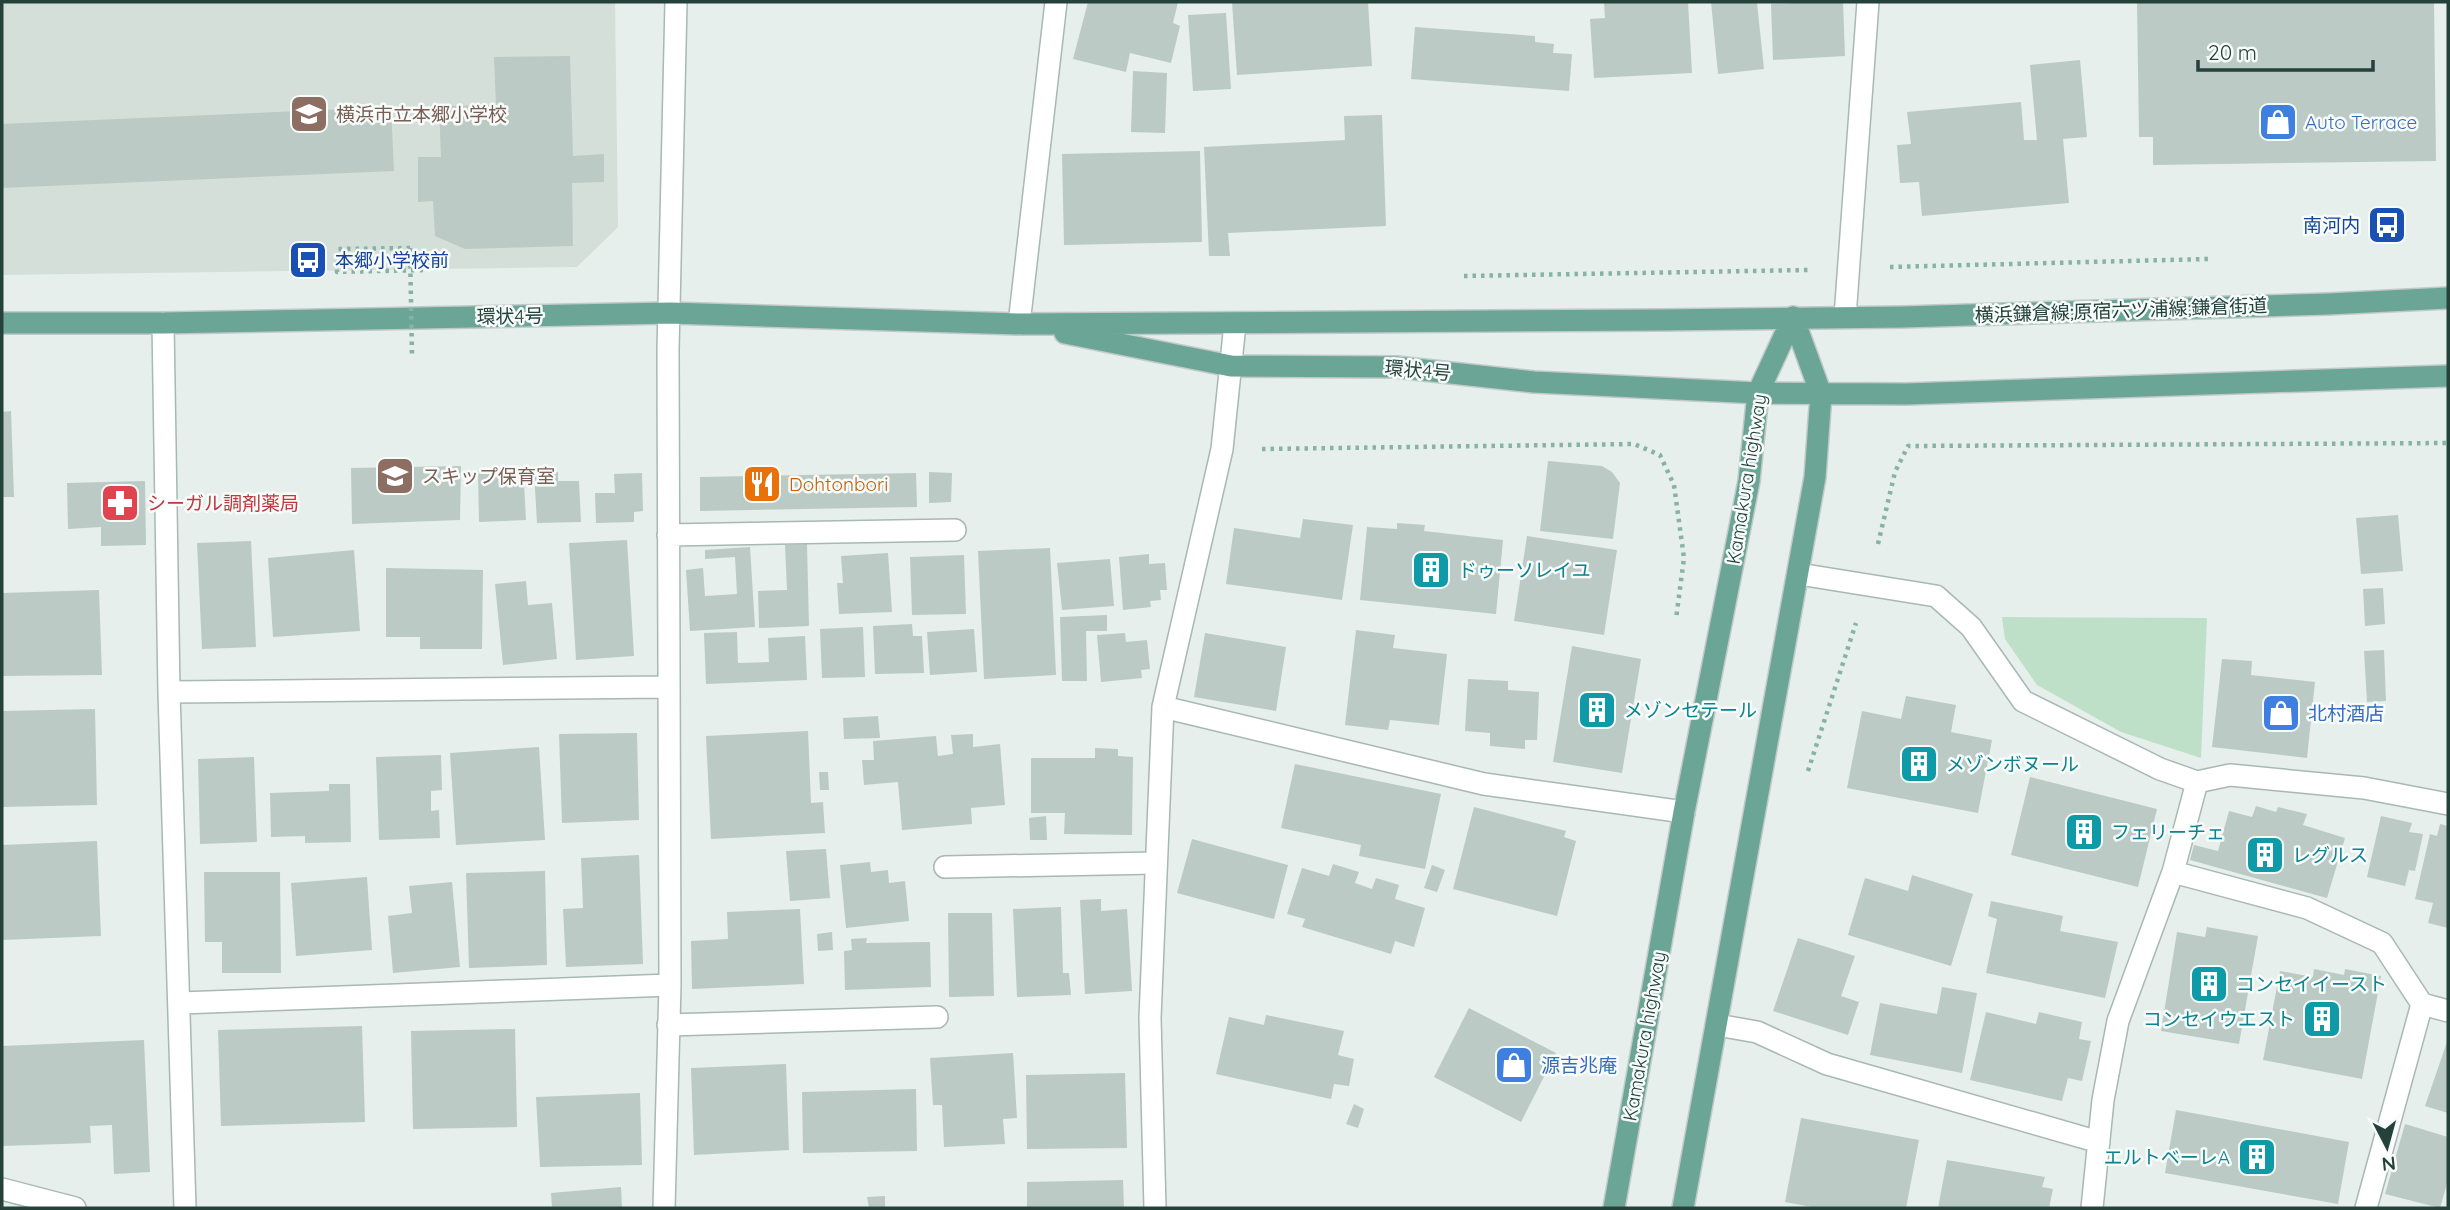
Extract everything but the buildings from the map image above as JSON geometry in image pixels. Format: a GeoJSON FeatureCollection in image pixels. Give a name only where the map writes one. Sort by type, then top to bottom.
{"type":"FeatureCollection","features":[{"type":"Feature","properties":{"kind":"main road","name":"横浜鎌倉線;原宿六ツ浦線;鎌倉街道"},"geometry":{"type":"LineString","coordinates":[[1793,317],[2314,304],[2448,298]]}},
{"type":"Feature","properties":{"kind":"main road","name":"環状4号"},"geometry":{"type":"LineString","coordinates":[[2,323],[163,323],[670,313],[1019,324],[1793,317]]}},
{"type":"Feature","properties":{"kind":"main road","name":"Kamakura highway"},"geometry":{"type":"LineString","coordinates":[[1614,1208],[1684,812],[1749,481],[1758,393],[1793,317]]}},
{"type":"Feature","properties":{"kind":"main road"},"geometry":{"type":"LineString","coordinates":[[1684,1208],[1815,477],[1821,394],[1793,317]]}},
{"type":"Feature","properties":{"kind":"main road","name":"環状4号"},"geometry":{"type":"LineString","coordinates":[[1019,324],[1231,366],[1396,367],[1534,382],[1821,394]]}},
{"type":"Feature","properties":{"kind":"main road"},"geometry":{"type":"LineString","coordinates":[[1821,394],[1906,394],[2448,376]]}},
{"type":"Feature","properties":{"kind":"street"},"geometry":{"type":"LineString","coordinates":[[664,1208],[670,985],[668,535],[676,2]]}},
{"type":"Feature","properties":{"kind":"street"},"geometry":{"type":"LineString","coordinates":[[1019,324],[1056,2]]}},
{"type":"Feature","properties":{"kind":"street"},"geometry":{"type":"LineString","coordinates":[[1845,317],[1868,2]]}},
{"type":"Feature","properties":{"kind":"street"},"geometry":{"type":"LineString","coordinates":[[163,323],[169,692],[185,1208]]}},
{"type":"Feature","properties":{"kind":"street"},"geometry":{"type":"LineString","coordinates":[[1154,1208],[1150,1018],[1163,707],[1222,449],[1235,324]]}},
{"type":"Feature","properties":{"kind":"street"},"geometry":{"type":"LineString","coordinates":[[668,535],[955,530]]}},
{"type":"Feature","properties":{"kind":"street"},"geometry":{"type":"LineString","coordinates":[[1798,574],[1937,596],[1971,627],[2023,701],[2160,769],[2197,782],[2230,775],[2364,788],[2448,804]]}},
{"type":"Feature","properties":{"kind":"street"},"geometry":{"type":"LineString","coordinates":[[169,692],[668,687]]}},
{"type":"Feature","properties":{"kind":"street"},"geometry":{"type":"LineString","coordinates":[[1163,707],[1484,784],[1684,812]]}},
{"type":"Feature","properties":{"kind":"street"},"geometry":{"type":"LineString","coordinates":[[2092,1208],[2103,1100],[2118,1021],[2173,872],[2197,782]]}},
{"type":"Feature","properties":{"kind":"street"},"geometry":{"type":"LineString","coordinates":[[945,867],[1156,863]]}},
{"type":"Feature","properties":{"kind":"street"},"geometry":{"type":"LineString","coordinates":[[2173,872],[2307,908],[2382,943],[2422,1004],[2448,1011]]}},
{"type":"Feature","properties":{"kind":"street"},"geometry":{"type":"LineString","coordinates":[[180,1003],[670,985]]}},
{"type":"Feature","properties":{"kind":"street"},"geometry":{"type":"LineString","coordinates":[[2366,1208],[2422,1004]]}},
{"type":"Feature","properties":{"kind":"street"},"geometry":{"type":"LineString","coordinates":[[668,1026],[937,1017]]}},
{"type":"Feature","properties":{"kind":"street"},"geometry":{"type":"LineString","coordinates":[[1717,1025],[1757,1032],[1827,1064],[2099,1142]]}},
{"type":"Feature","properties":{"kind":"street"},"geometry":{"type":"LineString","coordinates":[[2,1189],[75,1208]]}},
{"type":"Feature","properties":{"kind":"path"},"geometry":{"type":"LineString","coordinates":[[412,355],[410,248],[337,250],[337,272],[425,270]]}},
{"type":"Feature","properties":{"kind":"path"},"geometry":{"type":"LineString","coordinates":[[1222,449],[1634,444],[1660,455],[1674,485],[1684,558],[1675,624]]}},
{"type":"Feature","properties":{"kind":"shaded area","name":"横浜市立本郷小学校"},"geometry":{"type":"Polygon","coordinates":[[[2,2],[615,2],[618,227],[577,267],[2,275],[2,2]]]}},
{"type":"Feature","properties":{"kind":"green space"},"geometry":{"type":"Polygon","coordinates":[[[2002,617],[2207,618],[2201,758],[2121,732],[2037,685],[2005,639],[2002,617]]]}},
{"type":"Feature","properties":{"kind":"place","name":"横浜市立本郷小学校"},"geometry":{"type":"Point","coordinates":[309,114]}},
{"type":"Feature","properties":{"kind":"place","name":"Auto Terrace"},"geometry":{"type":"Point","coordinates":[2278,122]}},
{"type":"Feature","properties":{"kind":"place","name":"南河内"},"geometry":{"type":"Point","coordinates":[2387,225]}},
{"type":"Feature","properties":{"kind":"place","name":"本郷小学校前"},"geometry":{"type":"Point","coordinates":[308,260]}},
{"type":"Feature","properties":{"kind":"place","name":"スキップ保育室"},"geometry":{"type":"Point","coordinates":[395,476]}},
{"type":"Feature","properties":{"kind":"place","name":"Dohtonbori"},"geometry":{"type":"Point","coordinates":[762,484]}},
{"type":"Feature","properties":{"kind":"place","name":"シーガル調剤薬局"},"geometry":{"type":"Point","coordinates":[120,503]}},
{"type":"Feature","properties":{"kind":"place","name":"ドゥーソレイユ"},"geometry":{"type":"Point","coordinates":[1431,570]}},
{"type":"Feature","properties":{"kind":"place","name":"メゾンセテール"},"geometry":{"type":"Point","coordinates":[1597,710]}},
{"type":"Feature","properties":{"kind":"place","name":"北村酒店"},"geometry":{"type":"Point","coordinates":[2281,713]}},
{"type":"Feature","properties":{"kind":"place","name":"メゾンボヌール"},"geometry":{"type":"Point","coordinates":[1919,764]}},
{"type":"Feature","properties":{"kind":"place","name":"フェリーチェ"},"geometry":{"type":"Point","coordinates":[2084,832]}},
{"type":"Feature","properties":{"kind":"place","name":"レグルス"},"geometry":{"type":"Point","coordinates":[2265,855]}},
{"type":"Feature","properties":{"kind":"place","name":"コンセイイースト"},"geometry":{"type":"Point","coordinates":[2209,984]}},
{"type":"Feature","properties":{"kind":"place","name":"コンセイウエスト"},"geometry":{"type":"Point","coordinates":[2322,1019]}},
{"type":"Feature","properties":{"kind":"place","name":"源吉兆庵"},"geometry":{"type":"Point","coordinates":[1514,1065]}},
{"type":"Feature","properties":{"kind":"place","name":"エルトベーレA"},"geometry":{"type":"Point","coordinates":[2257,1157]}}]}
